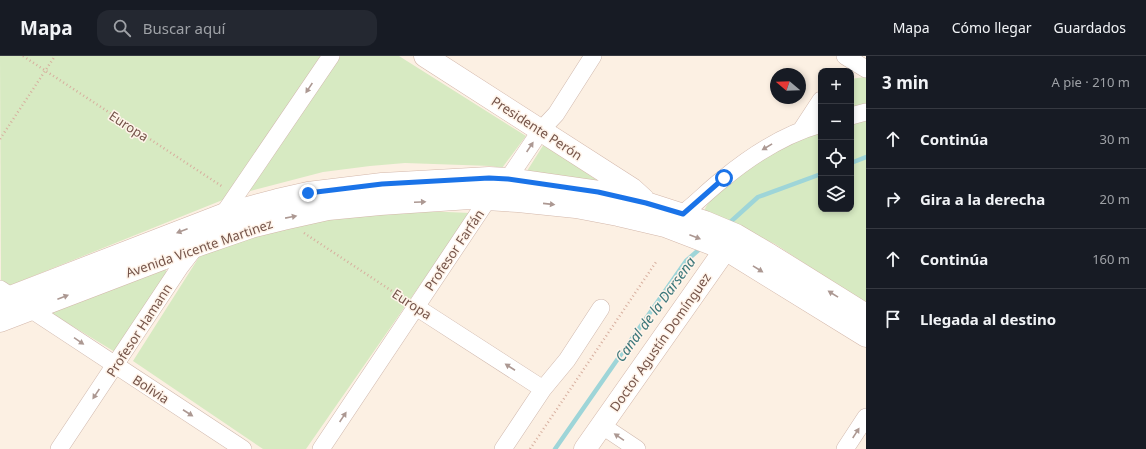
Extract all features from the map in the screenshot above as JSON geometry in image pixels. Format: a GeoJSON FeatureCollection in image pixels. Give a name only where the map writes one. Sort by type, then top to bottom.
{"type":"FeatureCollection","features":[{"type":"Feature","properties":{"kind":"main road","name":"Presidente Perón"},"geometry":{"type":"LineString","coordinates":[[425,56],[632,189],[665,226]]}},
{"type":"Feature","properties":{"kind":"main road","name":"Avenida Vicente Martinez"},"geometry":{"type":"LineString","coordinates":[[4,295],[225,214],[284,198],[382,184],[489,178],[508,179],[598,192],[646,203],[705,222],[730,242]]}},
{"type":"Feature","properties":{"kind":"main road","name":"Avenida Vicente Martinez"},"geometry":{"type":"LineString","coordinates":[[0,321],[196,246],[251,227],[328,210],[380,204],[470,198],[576,207],[618,215],[730,242]]}},
{"type":"Feature","properties":{"kind":"main road"},"geometry":{"type":"LineString","coordinates":[[730,242],[770,255],[866,314]]}},
{"type":"Feature","properties":{"kind":"main road"},"geometry":{"type":"LineString","coordinates":[[730,242],[866,336]]}},
{"type":"Feature","properties":{"kind":"main road","name":"Doctor Agustín Domínguez"},"geometry":{"type":"LineString","coordinates":[[585,449],[730,242]]}},
{"type":"Feature","properties":{"kind":"street","name":"Profesor Hamann"},"geometry":{"type":"LineString","coordinates":[[59,449],[116,366],[180,267],[196,246],[225,214],[235,195],[331,56]]}},
{"type":"Feature","properties":{"kind":"street","name":"Profesor Farfán"},"geometry":{"type":"LineString","coordinates":[[321,449],[488,199],[508,179],[541,130],[556,114],[593,56]]}},
{"type":"Feature","properties":{"kind":"street"},"geometry":{"type":"LineString","coordinates":[[846,60],[866,68]]}},
{"type":"Feature","properties":{"kind":"street"},"geometry":{"type":"LineString","coordinates":[[802,129],[818,104]]}},
{"type":"Feature","properties":{"kind":"street"},"geometry":{"type":"LineString","coordinates":[[854,115],[866,112]]}},
{"type":"Feature","properties":{"kind":"street"},"geometry":{"type":"LineString","coordinates":[[665,226],[683,214],[724,178],[768,146],[802,129],[818,125]]}},
{"type":"Feature","properties":{"kind":"street","name":"Bolivia"},"geometry":{"type":"LineString","coordinates":[[4,295],[30,309],[243,449]]}},
{"type":"Feature","properties":{"kind":"street","name":"Europa"},"geometry":{"type":"LineString","coordinates":[[416,307],[543,389]]}},
{"type":"Feature","properties":{"kind":"street"},"geometry":{"type":"LineString","coordinates":[[503,449],[543,389],[567,360],[601,308]]}},
{"type":"Feature","properties":{"kind":"street"},"geometry":{"type":"LineString","coordinates":[[845,449],[866,417]]}},
{"type":"Feature","properties":{"kind":"street"},"geometry":{"type":"LineString","coordinates":[[602,425],[637,449]]}},
{"type":"Feature","properties":{"kind":"path","name":"Europa"},"geometry":{"type":"LineString","coordinates":[[23,56],[235,195]]}},
{"type":"Feature","properties":{"kind":"path"},"geometry":{"type":"LineString","coordinates":[[0,139],[55,56]]}},
{"type":"Feature","properties":{"kind":"path","name":"Europa"},"geometry":{"type":"LineString","coordinates":[[282,219],[416,307]]}},
{"type":"Feature","properties":{"kind":"path"},"geometry":{"type":"LineString","coordinates":[[530,449],[656,262]]}},
{"type":"Feature","properties":{"kind":"green space"},"geometry":{"type":"Polygon","coordinates":[[[0,56],[399,56],[526,136],[502,168],[491,166],[405,163],[370,166],[323,172],[235,195],[1,289],[0,56]]]}},
{"type":"Feature","properties":{"kind":"green space"},"geometry":{"type":"Polygon","coordinates":[[[866,78],[866,108],[854,111],[854,104],[854,79],[866,78]]]}},
{"type":"Feature","properties":{"kind":"green space"},"geometry":{"type":"Polygon","coordinates":[[[866,121],[866,304],[775,244],[704,211],[708,203],[719,192],[753,163],[779,148],[818,133],[818,212],[854,212],[854,123],[866,121]]]}},
{"type":"Feature","properties":{"kind":"green space"},"geometry":{"type":"Polygon","coordinates":[[[544,144],[601,183],[527,171],[544,144]]]}},
{"type":"Feature","properties":{"kind":"green space"},"geometry":{"type":"Polygon","coordinates":[[[424,211],[470,213],[306,449],[263,449],[133,361],[201,254],[246,238],[326,219],[424,211]]]}},
{"type":"Feature","properties":{"kind":"green space"},"geometry":{"type":"Polygon","coordinates":[[[164,266],[167,273],[115,352],[46,310],[164,266]]]}},
{"type":"Feature","properties":{"kind":"waterway","name":"Canal de la Darsena"},"geometry":{"type":"LineString","coordinates":[[854,162],[866,157]]}},
{"type":"Feature","properties":{"kind":"waterway","name":"Canal de la Darsena"},"geometry":{"type":"LineString","coordinates":[[727,225],[758,197],[818,175]]}},
{"type":"Feature","properties":{"kind":"waterway","name":"Canal de la Darsena"},"geometry":{"type":"LineString","coordinates":[[555,449],[686,261],[702,247]]}},
{"type":"Feature","properties":{"kind":"route"},"geometry":{"type":"LineString","coordinates":[[308,193],[382,184],[440,182],[489,178],[508,179],[598,192],[646,203],[683,214],[724,178]]}}]}
